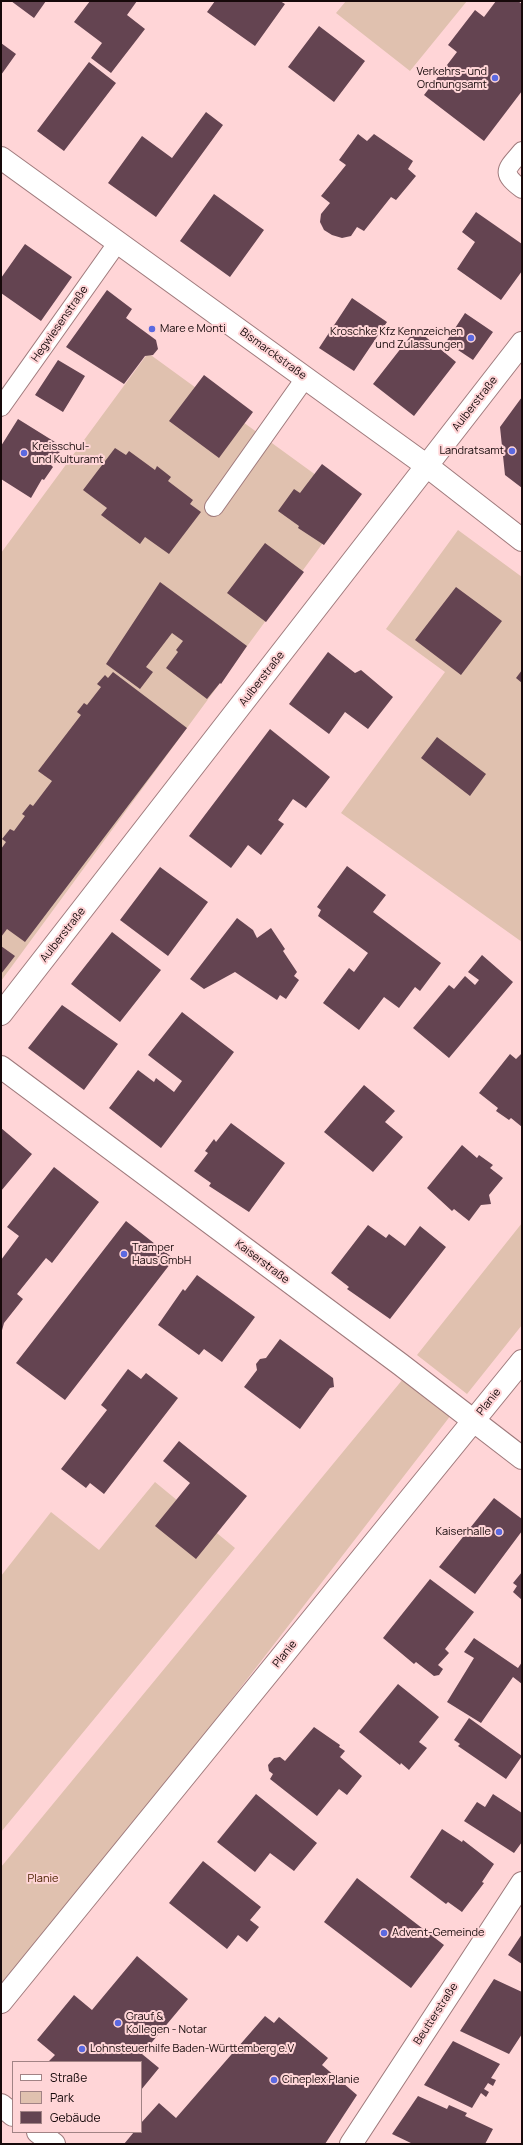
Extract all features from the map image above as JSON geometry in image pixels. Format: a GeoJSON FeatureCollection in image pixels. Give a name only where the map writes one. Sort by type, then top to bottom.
{"type":"FeatureCollection","features":[{"type":"Feature","properties":{"kind":"street","name":"Bismarckstraße"},"geometry":{"type":"LineString","coordinates":[[1,158],[427,466],[522,540]]}},
{"type":"Feature","properties":{"kind":"street","name":"Aulberstraße"},"geometry":{"type":"LineString","coordinates":[[1,1014],[522,343]]}},
{"type":"Feature","properties":{"kind":"street","name":"Kaiserstraße"},"geometry":{"type":"LineString","coordinates":[[1,1067],[522,1458]]}},
{"type":"Feature","properties":{"kind":"street","name":"Planie"},"geometry":{"type":"LineString","coordinates":[[1,2002],[522,1361]]}},
{"type":"Feature","properties":{"kind":"street","name":"Beutterstraße"},"geometry":{"type":"LineString","coordinates":[[351,2144],[522,1883]]}},
{"type":"Feature","properties":{"kind":"street"},"geometry":{"type":"LineString","coordinates":[[39,2133],[54,2144]]}},
{"type":"Feature","properties":{"kind":"lane"},"geometry":{"type":"LineString","coordinates":[[522,151],[507,169],[507,175],[510,180],[522,189]]}},
{"type":"Feature","properties":{"kind":"lane","name":"Hegwiesenstraße"},"geometry":{"type":"LineString","coordinates":[[1,407],[118,242]]}},
{"type":"Feature","properties":{"kind":"lane"},"geometry":{"type":"LineString","coordinates":[[214,507],[306,378]]}},
{"type":"Feature","properties":{"kind":"green space"},"geometry":{"type":"Polygon","coordinates":[[[346,1],[467,1],[410,71],[336,13],[346,1]]]}},
{"type":"Feature","properties":{"kind":"green space"},"geometry":{"type":"Polygon","coordinates":[[[148,353],[353,502],[1,981],[1,553],[148,353]]]}},
{"type":"Feature","properties":{"kind":"green space"},"geometry":{"type":"Polygon","coordinates":[[[458,530],[522,577],[522,942],[341,813],[445,672],[386,629],[458,530]]]}},
{"type":"Feature","properties":{"kind":"green space"},"geometry":{"type":"Polygon","coordinates":[[[522,1223],[522,1325],[467,1394],[417,1355],[522,1223]]]}},
{"type":"Feature","properties":{"kind":"green space","name":"Planie"},"geometry":{"type":"Polygon","coordinates":[[[403,1379],[451,1415],[1,1998],[1,1867],[403,1379]]]}},
{"type":"Feature","properties":{"kind":"green space"},"geometry":{"type":"Polygon","coordinates":[[[155,1482],[235,1548],[1,1832],[1,1576],[51,1512],[99,1550],[155,1482]]]}},
{"type":"Feature","properties":{"kind":"building"},"geometry":{"type":"Polygon","coordinates":[[[11,1],[46,1],[34,18],[11,1]]]}},
{"type":"Feature","properties":{"kind":"building"},"geometry":{"type":"Polygon","coordinates":[[[90,1],[137,1],[127,15],[145,29],[111,73],[91,58],[102,43],[74,22],[90,1]]]}},
{"type":"Feature","properties":{"kind":"building"},"geometry":{"type":"Polygon","coordinates":[[[215,1],[280,1],[285,4],[255,46],[207,12],[215,1]]]}},
{"type":"Feature","properties":{"kind":"building"},"geometry":{"type":"Polygon","coordinates":[[[496,1],[518,1],[522,4],[522,91],[484,141],[424,95],[457,52],[448,45],[475,10],[484,17],[496,1]]]}},
{"type":"Feature","properties":{"kind":"building"},"geometry":{"type":"Polygon","coordinates":[[[319,26],[365,61],[334,102],[288,67],[319,26]]]}},
{"type":"Feature","properties":{"kind":"building"},"geometry":{"type":"Polygon","coordinates":[[[1,43],[16,54],[1,75],[1,43]]]}},
{"type":"Feature","properties":{"kind":"building"},"geometry":{"type":"Polygon","coordinates":[[[89,62],[116,83],[64,151],[37,131],[89,62]]]}},
{"type":"Feature","properties":{"kind":"building"},"geometry":{"type":"Polygon","coordinates":[[[206,112],[223,125],[156,217],[108,183],[142,136],[172,158],[206,112]]]}},
{"type":"Feature","properties":{"kind":"building"},"geometry":{"type":"Polygon","coordinates":[[[358,134],[367,141],[374,134],[413,161],[408,169],[416,176],[396,200],[391,197],[364,231],[357,227],[351,236],[342,238],[332,235],[324,230],[320,222],[321,214],[330,203],[321,196],[346,165],[339,160],[358,134]]]}},
{"type":"Feature","properties":{"kind":"building"},"geometry":{"type":"Polygon","coordinates":[[[214,194],[264,230],[230,277],[180,241],[214,194]]]}},
{"type":"Feature","properties":{"kind":"building"},"geometry":{"type":"Polygon","coordinates":[[[476,212],[522,244],[522,271],[501,300],[457,269],[475,242],[462,232],[476,212]]]}},
{"type":"Feature","properties":{"kind":"building"},"geometry":{"type":"Polygon","coordinates":[[[25,244],[72,277],[41,321],[1,293],[1,278],[25,244]]]}},
{"type":"Feature","properties":{"kind":"building"},"geometry":{"type":"Polygon","coordinates":[[[107,290],[132,309],[126,318],[156,340],[158,349],[153,355],[145,356],[124,384],[66,347],[107,290]]]}},
{"type":"Feature","properties":{"kind":"building"},"geometry":{"type":"Polygon","coordinates":[[[352,298],[387,322],[354,371],[319,348],[352,298]]]}},
{"type":"Feature","properties":{"kind":"building"},"geometry":{"type":"Polygon","coordinates":[[[465,313],[493,332],[473,360],[446,342],[465,313]]]}},
{"type":"Feature","properties":{"kind":"building"},"geometry":{"type":"Polygon","coordinates":[[[416,329],[456,362],[414,416],[373,384],[416,329]]]}},
{"type":"Feature","properties":{"kind":"building"},"geometry":{"type":"Polygon","coordinates":[[[58,360],[85,376],[63,412],[35,395],[58,360]]]}},
{"type":"Feature","properties":{"kind":"building"},"geometry":{"type":"Polygon","coordinates":[[[204,375],[253,412],[219,458],[169,421],[204,375]]]}},
{"type":"Feature","properties":{"kind":"building","name":"Landratsamt"},"geometry":{"type":"Polygon","coordinates":[[[522,397],[522,488],[505,475],[500,427],[522,397]]]}},
{"type":"Feature","properties":{"kind":"building"},"geometry":{"type":"Polygon","coordinates":[[[18,419],[63,447],[51,465],[53,467],[44,480],[42,479],[31,498],[1,479],[1,446],[18,419]]]}},
{"type":"Feature","properties":{"kind":"building"},"geometry":{"type":"Polygon","coordinates":[[[115,448],[126,455],[129,451],[155,470],[157,466],[171,477],[168,481],[193,500],[190,504],[201,512],[169,554],[145,537],[140,544],[101,515],[107,508],[83,490],[115,448]]]}},
{"type":"Feature","properties":{"kind":"building"},"geometry":{"type":"Polygon","coordinates":[[[322,464],[362,494],[324,545],[298,528],[299,526],[278,511],[294,489],[300,493],[322,464]]]}},
{"type":"Feature","properties":{"kind":"building"},"geometry":{"type":"Polygon","coordinates":[[[265,543],[304,572],[266,622],[227,593],[265,543]]]}},
{"type":"Feature","properties":{"kind":"building"},"geometry":{"type":"Polygon","coordinates":[[[160,582],[247,646],[221,684],[220,683],[207,699],[166,668],[178,652],[176,650],[183,641],[172,633],[146,667],[153,672],[140,689],[106,664],[160,582]]]}},
{"type":"Feature","properties":{"kind":"building"},"geometry":{"type":"Polygon","coordinates":[[[456,587],[502,621],[461,675],[415,640],[456,587]]]}},
{"type":"Feature","properties":{"kind":"building"},"geometry":{"type":"Polygon","coordinates":[[[328,652],[355,673],[361,670],[393,697],[368,729],[345,712],[329,734],[289,704],[328,652]]]}},
{"type":"Feature","properties":{"kind":"building"},"geometry":{"type":"Polygon","coordinates":[[[522,670],[522,683],[516,678],[522,670]]]}},
{"type":"Feature","properties":{"kind":"building"},"geometry":{"type":"Polygon","coordinates":[[[113,672],[187,728],[25,942],[7,929],[1,937],[1,849],[6,842],[2,839],[10,829],[14,831],[25,816],[22,814],[30,804],[33,806],[52,781],[38,771],[81,715],[77,712],[84,703],[87,705],[101,687],[97,684],[105,675],[108,678],[113,672]]]}},
{"type":"Feature","properties":{"kind":"building"},"geometry":{"type":"Polygon","coordinates":[[[270,729],[330,777],[306,808],[293,799],[278,820],[284,824],[261,855],[248,845],[231,868],[189,836],[270,729]]]}},
{"type":"Feature","properties":{"kind":"building"},"geometry":{"type":"Polygon","coordinates":[[[437,737],[486,774],[470,796],[421,758],[437,737]]]}},
{"type":"Feature","properties":{"kind":"building"},"geometry":{"type":"Polygon","coordinates":[[[347,866],[386,895],[373,912],[441,963],[420,991],[415,987],[399,1008],[384,997],[359,1030],[323,1003],[349,968],[354,972],[368,953],[318,916],[321,910],[317,907],[347,866]]]}},
{"type":"Feature","properties":{"kind":"building"},"geometry":{"type":"Polygon","coordinates":[[[160,867],[208,902],[168,956],[120,920],[160,867]]]}},
{"type":"Feature","properties":{"kind":"building"},"geometry":{"type":"Polygon","coordinates":[[[237,918],[253,930],[257,938],[271,928],[285,949],[283,951],[297,972],[294,976],[299,980],[286,999],[280,995],[277,1000],[235,972],[204,989],[190,979],[237,918]]]}},
{"type":"Feature","properties":{"kind":"building"},"geometry":{"type":"Polygon","coordinates":[[[112,932],[161,970],[120,1022],[71,984],[112,932]]]}},
{"type":"Feature","properties":{"kind":"building"},"geometry":{"type":"Polygon","coordinates":[[[1,946],[15,956],[1,974],[1,946]]]}},
{"type":"Feature","properties":{"kind":"building"},"geometry":{"type":"Polygon","coordinates":[[[482,955],[513,982],[449,1058],[413,1028],[449,985],[454,989],[465,976],[475,985],[479,980],[468,972],[482,955]]]}},
{"type":"Feature","properties":{"kind":"building"},"geometry":{"type":"Polygon","coordinates":[[[62,1005],[118,1044],[84,1090],[28,1048],[62,1005]]]}},
{"type":"Feature","properties":{"kind":"building"},"geometry":{"type":"Polygon","coordinates":[[[182,1012],[234,1052],[161,1148],[109,1108],[138,1070],[154,1082],[156,1078],[174,1092],[182,1081],[148,1055],[182,1012]]]}},
{"type":"Feature","properties":{"kind":"building"},"geometry":{"type":"Polygon","coordinates":[[[522,1053],[522,1127],[511,1118],[509,1120],[496,1111],[498,1108],[479,1093],[510,1054],[516,1059],[522,1053]]]}},
{"type":"Feature","properties":{"kind":"building"},"geometry":{"type":"Polygon","coordinates":[[[364,1085],[395,1111],[385,1122],[403,1137],[373,1172],[324,1132],[364,1085]]]}},
{"type":"Feature","properties":{"kind":"building"},"geometry":{"type":"Polygon","coordinates":[[[231,1123],[285,1163],[249,1212],[209,1186],[211,1183],[194,1171],[208,1153],[205,1151],[214,1139],[216,1142],[231,1123]]]}},
{"type":"Feature","properties":{"kind":"building"},"geometry":{"type":"Polygon","coordinates":[[[1,1128],[32,1154],[1,1191],[1,1128]]]}},
{"type":"Feature","properties":{"kind":"building"},"geometry":{"type":"Polygon","coordinates":[[[462,1145],[477,1158],[479,1155],[493,1165],[490,1168],[503,1178],[489,1195],[491,1204],[481,1205],[469,1221],[454,1209],[452,1211],[427,1188],[462,1145]]]}},
{"type":"Feature","properties":{"kind":"building"},"geometry":{"type":"Polygon","coordinates":[[[54,1167],[99,1202],[52,1263],[46,1258],[17,1294],[23,1299],[4,1323],[1,1334],[1,1260],[19,1236],[7,1227],[54,1167]]]}},
{"type":"Feature","properties":{"kind":"building"},"geometry":{"type":"Polygon","coordinates":[[[126,1221],[174,1259],[65,1400],[16,1363],[126,1221]]]}},
{"type":"Feature","properties":{"kind":"building"},"geometry":{"type":"Polygon","coordinates":[[[368,1225],[386,1238],[389,1234],[405,1246],[420,1226],[446,1247],[390,1319],[347,1289],[349,1287],[331,1273],[368,1225]]]}},
{"type":"Feature","properties":{"kind":"building"},"geometry":{"type":"Polygon","coordinates":[[[197,1275],[255,1317],[222,1362],[204,1349],[199,1355],[158,1325],[183,1289],[185,1291],[197,1275]]]}},
{"type":"Feature","properties":{"kind":"building"},"geometry":{"type":"Polygon","coordinates":[[[280,1339],[333,1378],[334,1387],[330,1388],[300,1429],[244,1387],[257,1370],[256,1364],[260,1359],[266,1358],[280,1339]]]}},
{"type":"Feature","properties":{"kind":"building"},"geometry":{"type":"Polygon","coordinates":[[[128,1369],[141,1379],[146,1373],[178,1398],[104,1494],[90,1483],[86,1488],[61,1469],[107,1410],[101,1405],[128,1369]]]}},
{"type":"Feature","properties":{"kind":"building"},"geometry":{"type":"Polygon","coordinates":[[[179,1441],[247,1496],[196,1559],[155,1526],[190,1483],[163,1461],[179,1441]]]}},
{"type":"Feature","properties":{"kind":"building"},"geometry":{"type":"Polygon","coordinates":[[[494,1498],[522,1519],[522,1531],[475,1594],[439,1567],[494,1498]]]}},
{"type":"Feature","properties":{"kind":"building"},"geometry":{"type":"Polygon","coordinates":[[[522,1572],[522,1600],[513,1592],[517,1586],[513,1583],[522,1572]]]}},
{"type":"Feature","properties":{"kind":"building"},"geometry":{"type":"Polygon","coordinates":[[[430,1579],[474,1612],[445,1649],[449,1653],[438,1665],[443,1669],[439,1675],[434,1676],[416,1662],[414,1664],[383,1638],[430,1579]]]}},
{"type":"Feature","properties":{"kind":"building"},"geometry":{"type":"Polygon","coordinates":[[[474,1638],[518,1668],[522,1662],[522,1684],[513,1677],[481,1723],[447,1702],[474,1658],[464,1652],[474,1638]]]}},
{"type":"Feature","properties":{"kind":"building"},"geometry":{"type":"Polygon","coordinates":[[[398,1684],[439,1717],[419,1742],[427,1748],[409,1770],[401,1763],[400,1765],[359,1732],[398,1684]]]}},
{"type":"Feature","properties":{"kind":"building"},"geometry":{"type":"Polygon","coordinates":[[[469,1718],[522,1756],[506,1779],[458,1746],[460,1744],[454,1740],[469,1718]]]}},
{"type":"Feature","properties":{"kind":"building"},"geometry":{"type":"Polygon","coordinates":[[[314,1727],[340,1745],[339,1747],[345,1751],[340,1757],[362,1776],[347,1795],[339,1789],[317,1816],[270,1779],[273,1774],[269,1771],[268,1765],[274,1758],[280,1757],[285,1761],[314,1727]]]}},
{"type":"Feature","properties":{"kind":"building"},"geometry":{"type":"Polygon","coordinates":[[[256,1794],[317,1843],[294,1871],[270,1853],[255,1872],[217,1842],[256,1794]]]}},
{"type":"Feature","properties":{"kind":"building"},"geometry":{"type":"Polygon","coordinates":[[[493,1794],[522,1813],[522,1842],[514,1853],[464,1821],[477,1802],[485,1807],[493,1794]]]}},
{"type":"Feature","properties":{"kind":"building"},"geometry":{"type":"Polygon","coordinates":[[[442,1829],[462,1842],[463,1840],[494,1864],[482,1882],[484,1883],[462,1912],[448,1902],[446,1904],[410,1877],[442,1829]]]}},
{"type":"Feature","properties":{"kind":"building"},"geometry":{"type":"Polygon","coordinates":[[[203,1861],[261,1907],[250,1920],[259,1927],[247,1942],[238,1935],[227,1949],[169,1903],[203,1861]]]}},
{"type":"Feature","properties":{"kind":"building","name":"Advent-Gemeinde"},"geometry":{"type":"Polygon","coordinates":[[[357,1878],[444,1945],[411,1988],[324,1922],[357,1878]]]}},
{"type":"Feature","properties":{"kind":"building"},"geometry":{"type":"Polygon","coordinates":[[[522,1934],[522,1964],[508,1955],[522,1934]]]}},
{"type":"Feature","properties":{"kind":"building"},"geometry":{"type":"Polygon","coordinates":[[[137,1956],[188,1999],[142,2054],[159,2068],[142,2089],[142,2061],[49,2061],[55,2055],[37,2040],[74,1995],[92,2010],[137,1956]]]}},
{"type":"Feature","properties":{"kind":"building"},"geometry":{"type":"Polygon","coordinates":[[[494,1979],[522,1992],[522,2034],[509,2054],[460,2031],[494,1979]]]}},
{"type":"Feature","properties":{"kind":"building","name":"Cineplex Planie"},"geometry":{"type":"Polygon","coordinates":[[[265,2016],[274,2023],[279,2017],[328,2058],[322,2065],[357,2095],[325,2144],[124,2144],[133,2133],[142,2133],[142,2122],[159,2103],[176,2118],[265,2016]]]}},
{"type":"Feature","properties":{"kind":"building"},"geometry":{"type":"Polygon","coordinates":[[[453,2041],[500,2064],[491,2078],[496,2080],[493,2086],[488,2083],[484,2089],[489,2092],[486,2097],[481,2093],[472,2108],[424,2085],[453,2041]]]}},
{"type":"Feature","properties":{"kind":"building"},"geometry":{"type":"Polygon","coordinates":[[[418,2096],[447,2109],[449,2105],[467,2113],[465,2116],[493,2129],[485,2144],[413,2144],[392,2134],[418,2096]]]}},
{"type":"Feature","properties":{"kind":"place","name":"Verkehrs- und Ordnungsamt"},"geometry":{"type":"Point","coordinates":[495,78]}},
{"type":"Feature","properties":{"kind":"place","name":"Mare e Monti"},"geometry":{"type":"Point","coordinates":[152,329]}},
{"type":"Feature","properties":{"kind":"place","name":"Kroschke Kfz Kennzeichen und Zulassungen"},"geometry":{"type":"Point","coordinates":[471,338]}},
{"type":"Feature","properties":{"kind":"place","name":"Landratsamt"},"geometry":{"type":"Point","coordinates":[512,451]}},
{"type":"Feature","properties":{"kind":"place","name":"Kreisschul- und Kulturamt"},"geometry":{"type":"Point","coordinates":[24,453]}},
{"type":"Feature","properties":{"kind":"place","name":"Tramper Haus GmbH"},"geometry":{"type":"Point","coordinates":[124,1254]}},
{"type":"Feature","properties":{"kind":"place","name":"Kaiserhalle"},"geometry":{"type":"Point","coordinates":[499,1532]}},
{"type":"Feature","properties":{"kind":"place","name":"Advent-Gemeinde"},"geometry":{"type":"Point","coordinates":[384,1933]}},
{"type":"Feature","properties":{"kind":"place","name":"Grauf & Kollegen - Notar"},"geometry":{"type":"Point","coordinates":[118,2023]}},
{"type":"Feature","properties":{"kind":"place","name":"Lohnsteuerhilfe Baden-Württemberg e.V"},"geometry":{"type":"Point","coordinates":[82,2049]}},
{"type":"Feature","properties":{"kind":"place","name":"Cineplex Planie"},"geometry":{"type":"Point","coordinates":[274,2080]}}]}
